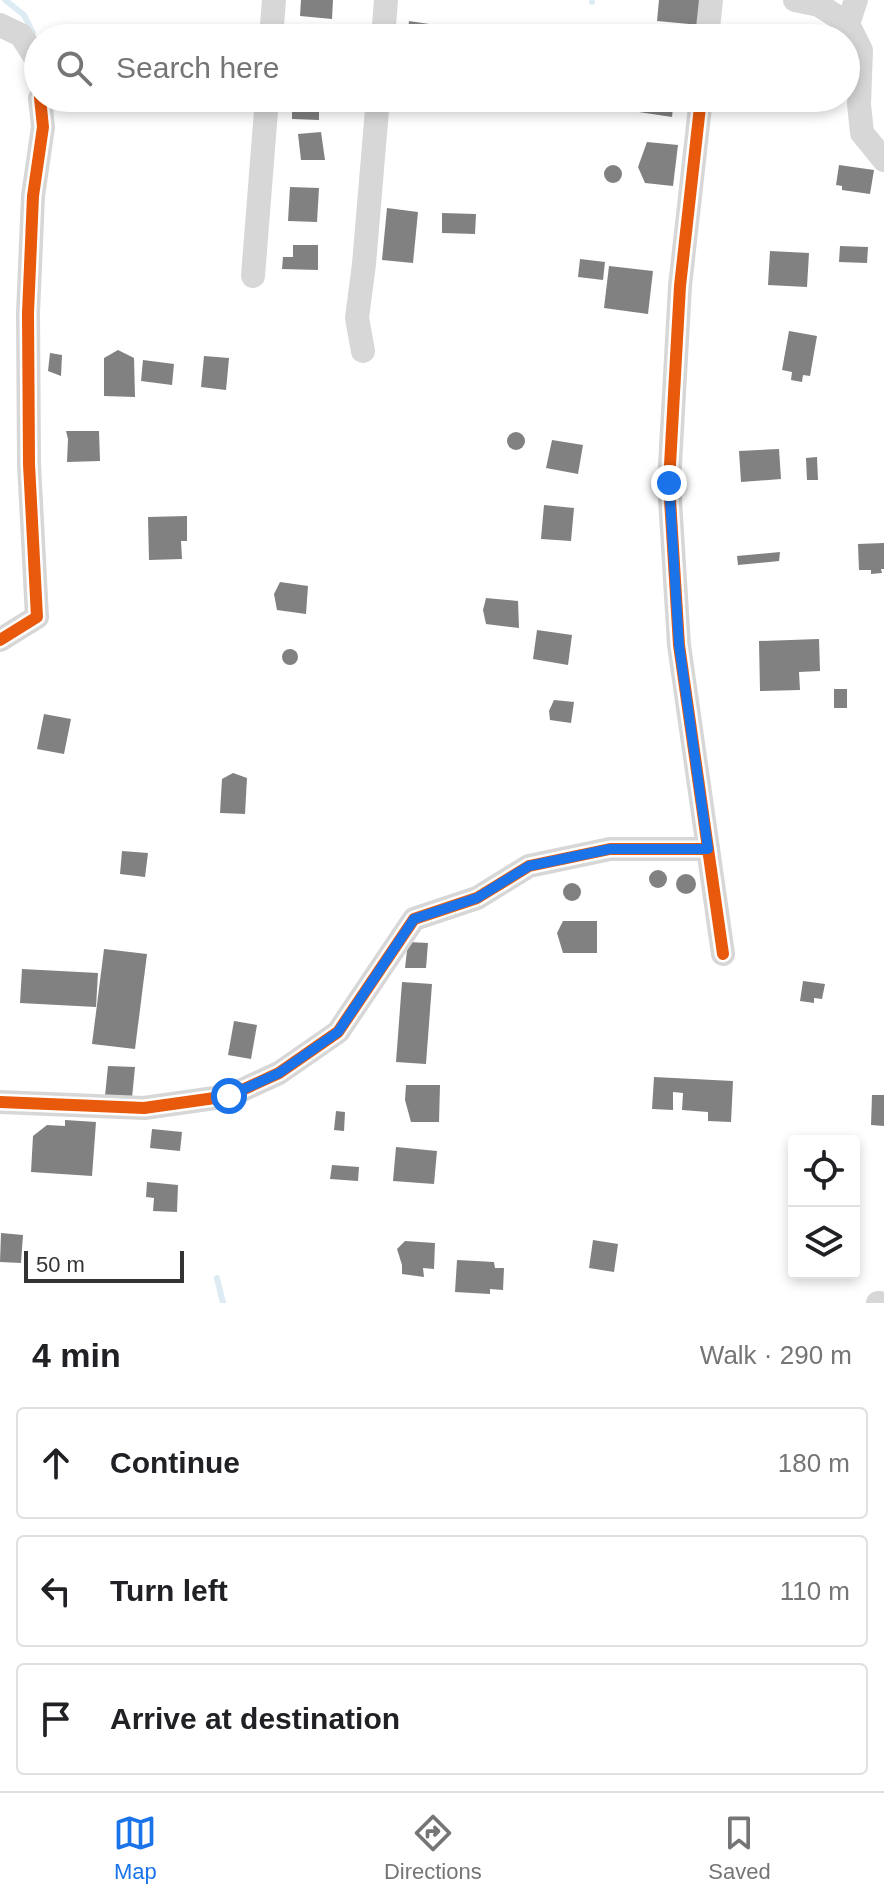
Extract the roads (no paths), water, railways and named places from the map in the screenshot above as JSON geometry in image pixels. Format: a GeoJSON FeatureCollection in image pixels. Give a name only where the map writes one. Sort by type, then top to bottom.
{"type":"FeatureCollection","features":[{"type":"Feature","properties":{"kind":"street"},"geometry":{"type":"LineString","coordinates":[[272,24],[274,0]]}},
{"type":"Feature","properties":{"kind":"street"},"geometry":{"type":"LineString","coordinates":[[384,24],[386,0]]}},
{"type":"Feature","properties":{"kind":"street"},"geometry":{"type":"LineString","coordinates":[[708,24],[711,0]]}},
{"type":"Feature","properties":{"kind":"street"},"geometry":{"type":"LineString","coordinates":[[795,0],[819,5],[848,24],[856,0]]}},
{"type":"Feature","properties":{"kind":"street"},"geometry":{"type":"LineString","coordinates":[[0,25],[21,35],[24,40]]}},
{"type":"Feature","properties":{"kind":"street"},"geometry":{"type":"LineString","coordinates":[[860,48],[860,77]]}},
{"type":"Feature","properties":{"kind":"street"},"geometry":{"type":"LineString","coordinates":[[0,640],[37,617],[29,464],[28,313],[33,196],[43,127],[41,112]]}},
{"type":"Feature","properties":{"kind":"street"},"geometry":{"type":"LineString","coordinates":[[253,276],[266,112]]}},
{"type":"Feature","properties":{"kind":"street"},"geometry":{"type":"LineString","coordinates":[[363,351],[357,318],[377,112]]}},
{"type":"Feature","properties":{"kind":"street"},"geometry":{"type":"LineString","coordinates":[[699,112],[680,286],[669,483],[679,645],[723,954]]}},
{"type":"Feature","properties":{"kind":"street"},"geometry":{"type":"LineString","coordinates":[[860,112],[862,133],[884,160]]}},
{"type":"Feature","properties":{"kind":"street"},"geometry":{"type":"LineString","coordinates":[[0,1102],[144,1108],[229,1096],[279,1073],[338,1032],[414,919],[477,898],[529,866],[610,849],[708,849]]}},
{"type":"Feature","properties":{"kind":"waterway"},"geometry":{"type":"LineString","coordinates":[[5,0],[24,15],[28,24]]}},
{"type":"Feature","properties":{"kind":"waterway"},"geometry":{"type":"LineString","coordinates":[[217,1278],[223,1303]]}}]}
